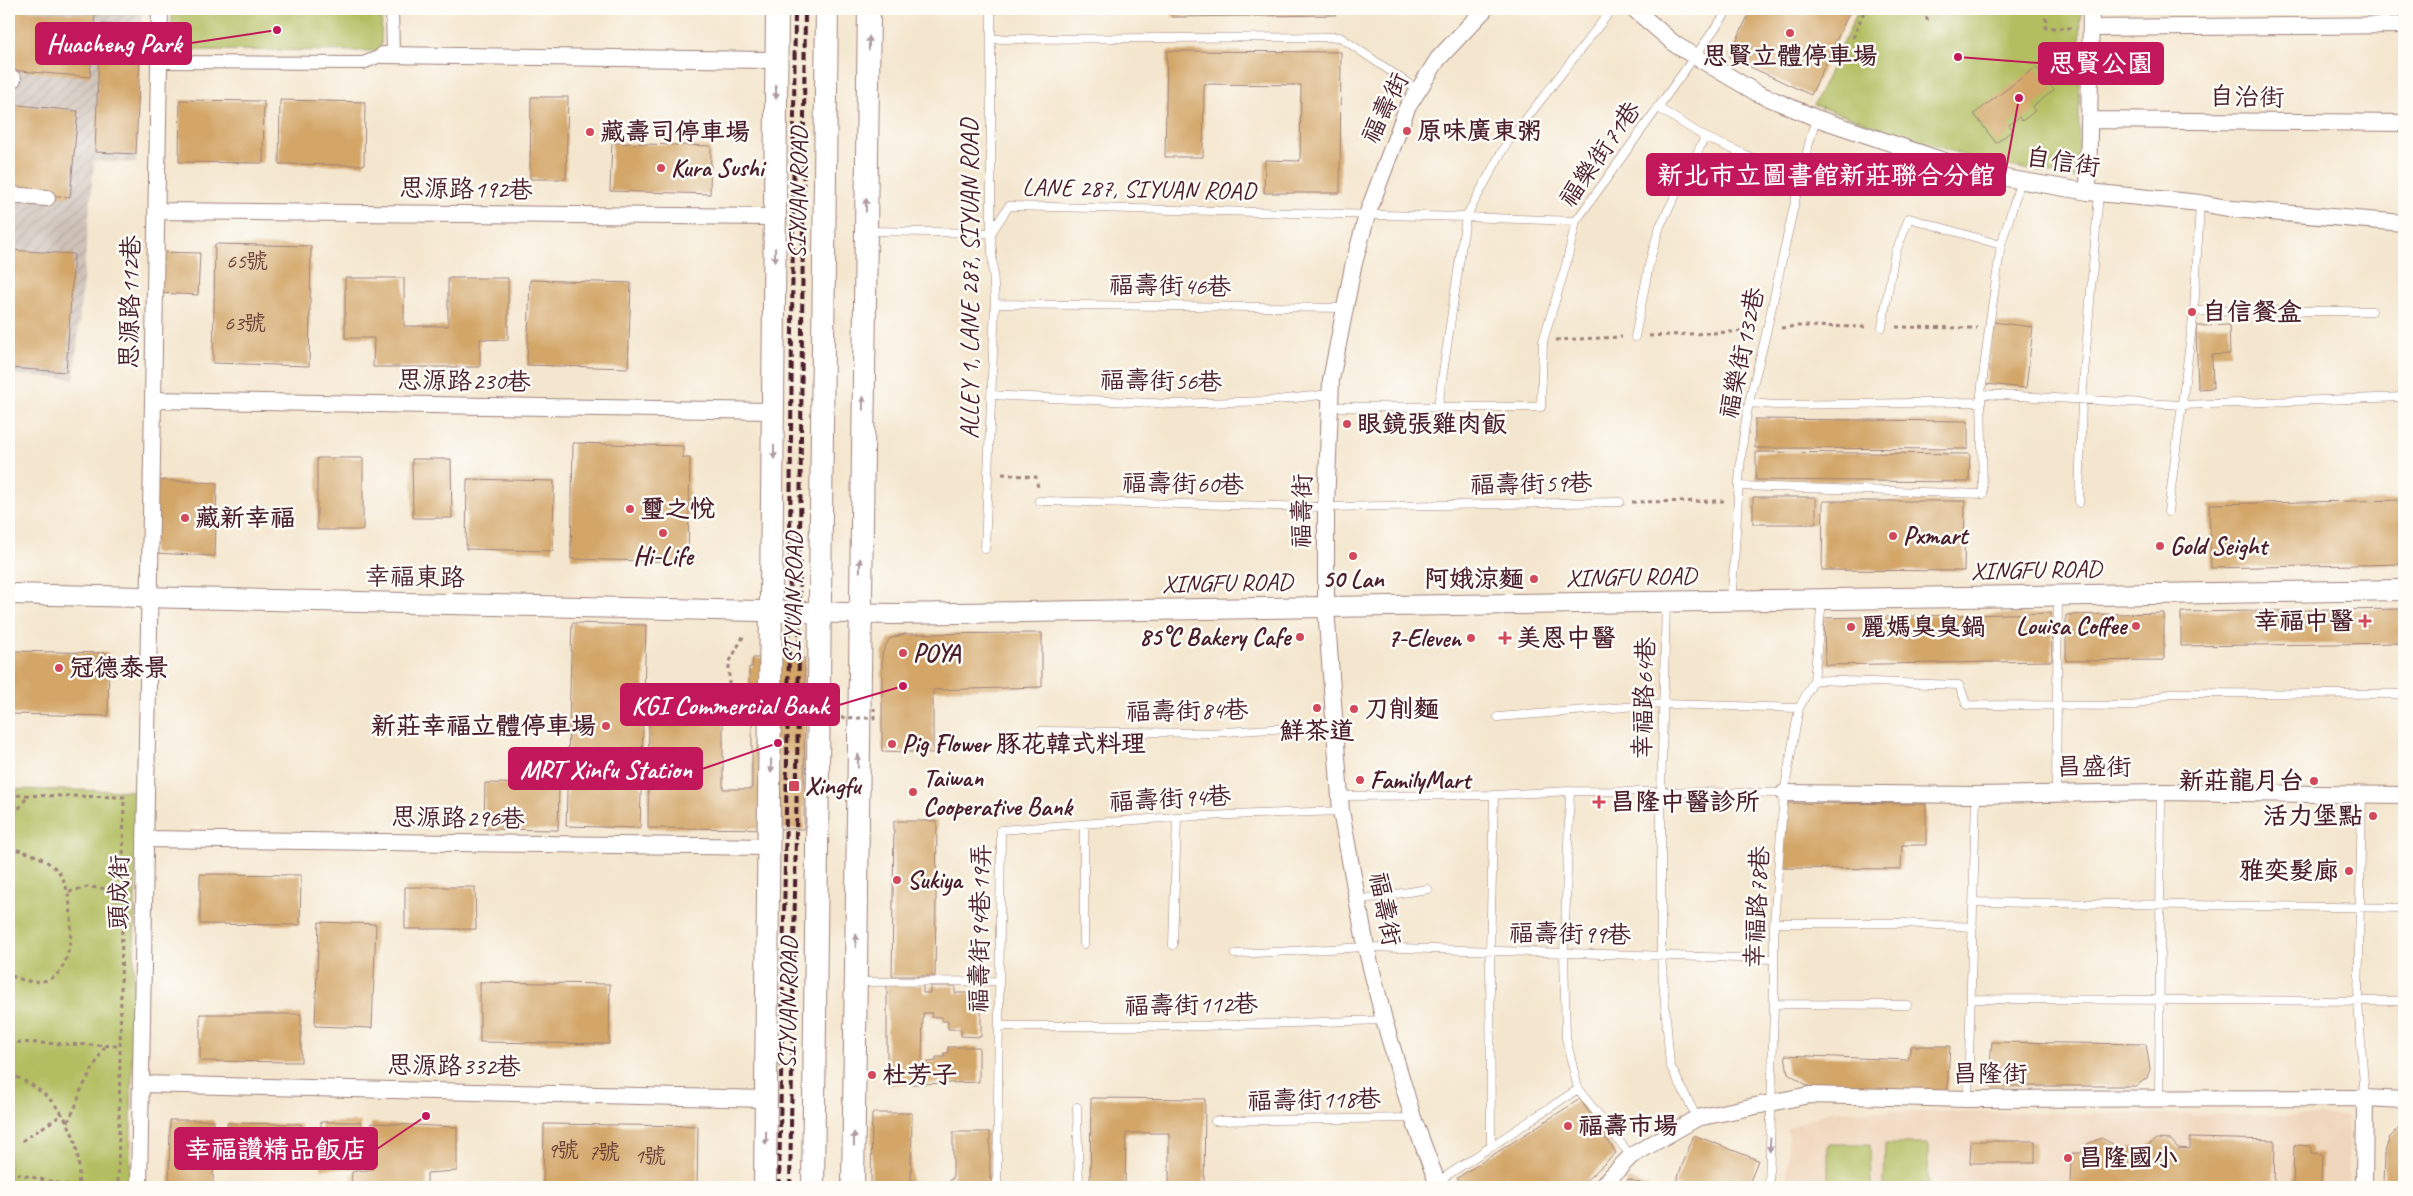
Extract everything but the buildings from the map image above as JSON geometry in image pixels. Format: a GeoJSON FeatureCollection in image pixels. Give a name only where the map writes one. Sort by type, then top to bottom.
{"type":"FeatureCollection","features":[{"type":"Feature","properties":{"kind":"main road","name":"SIYUAN ROAD"},"geometry":{"type":"LineString","coordinates":[[765,1187],[770,847],[777,9]]}},
{"type":"Feature","properties":{"kind":"main road","name":"SIYUAN ROAD"},"geometry":{"type":"LineString","coordinates":[[813,1187],[827,9]]}},
{"type":"Feature","properties":{"kind":"main road"},"geometry":{"type":"LineString","coordinates":[[853,1187],[869,9]]}},
{"type":"Feature","properties":{"kind":"street","name":"思源路112巷"},"geometry":{"type":"LineString","coordinates":[[149,597],[160,9]]}},
{"type":"Feature","properties":{"kind":"street"},"geometry":{"type":"LineString","coordinates":[[388,55],[392,9]]}},
{"type":"Feature","properties":{"kind":"street","name":"福壽街"},"geometry":{"type":"LineString","coordinates":[[1435,1185],[1384,1020],[1366,947],[1341,803],[1326,608],[1326,507],[1330,380],[1367,215],[1407,108],[1438,59],[1485,9]]}},
{"type":"Feature","properties":{"kind":"street","name":"自信街"},"geometry":{"type":"LineString","coordinates":[[1634,9],[1676,45],[1757,93],[1816,118],[1983,174],[2094,192],[2200,203],[2233,209],[2404,223]]}},
{"type":"Feature","properties":{"kind":"street"},"geometry":{"type":"LineString","coordinates":[[2091,9],[2089,120],[2094,192]]}},
{"type":"Feature","properties":{"kind":"street"},"geometry":{"type":"LineString","coordinates":[[2090,28],[2404,25]]}},
{"type":"Feature","properties":{"kind":"street"},"geometry":{"type":"LineString","coordinates":[[159,62],[363,63],[388,55],[776,60]]}},
{"type":"Feature","properties":{"kind":"street","name":"自治街"},"geometry":{"type":"LineString","coordinates":[[2089,120],[2404,123]]}},
{"type":"Feature","properties":{"kind":"street"},"geometry":{"type":"LineString","coordinates":[[9,195],[47,198]]}},
{"type":"Feature","properties":{"kind":"street","name":"思源路192巷"},"geometry":{"type":"LineString","coordinates":[[156,211],[775,217]]}},
{"type":"Feature","properties":{"kind":"street","name":"思源路230巷"},"geometry":{"type":"LineString","coordinates":[[153,400],[774,411]]}},
{"type":"Feature","properties":{"kind":"street","name":"XINGFU ROAD"},"geometry":{"type":"LineString","coordinates":[[820,613],[1326,608],[2404,590]]}},
{"type":"Feature","properties":{"kind":"street","name":"幸福東路"},"geometry":{"type":"LineString","coordinates":[[9,594],[820,613]]}},
{"type":"Feature","properties":{"kind":"street","name":"頭成街"},"geometry":{"type":"LineString","coordinates":[[139,1187],[149,597]]}},
{"type":"Feature","properties":{"kind":"street","name":"昌盛街"},"geometry":{"type":"LineString","coordinates":[[1784,793],[1976,794],[2162,792],[2404,795]]}},
{"type":"Feature","properties":{"kind":"street","name":"思源路296巷"},"geometry":{"type":"LineString","coordinates":[[145,838],[770,847]]}},
{"type":"Feature","properties":{"kind":"street","name":"思源路332巷"},"geometry":{"type":"LineString","coordinates":[[141,1084],[766,1099]]}},
{"type":"Feature","properties":{"kind":"street","name":"昌隆街"},"geometry":{"type":"LineString","coordinates":[[1601,1187],[1631,1156],[1697,1118],[1809,1095],[1968,1100],[2364,1098],[2404,1100]]}},
{"type":"Feature","properties":{"kind":"street"},"geometry":{"type":"LineString","coordinates":[[2364,1098],[2364,1187]]}},
{"type":"Feature","properties":{"kind":"lane","name":"ALLEY 1, LANE 287, SIYUAN ROAD"},"geometry":{"type":"LineString","coordinates":[[985,549],[995,304],[991,233],[992,9]]}},
{"type":"Feature","properties":{"kind":"lane"},"geometry":{"type":"LineString","coordinates":[[1438,407],[1466,217],[1505,146],[1612,9]]}},
{"type":"Feature","properties":{"kind":"lane","name":"福樂街71巷"},"geometry":{"type":"LineString","coordinates":[[1438,407],[1541,407],[1543,341],[1566,265],[1576,221],[1729,9]]}},
{"type":"Feature","properties":{"kind":"lane"},"geometry":{"type":"LineString","coordinates":[[992,39],[1340,37],[1418,90]]}},
{"type":"Feature","properties":{"kind":"lane"},"geometry":{"type":"LineString","coordinates":[[1657,107],[1705,138],[1799,178]]}},
{"type":"Feature","properties":{"kind":"lane","name":"福樂街132巷"},"geometry":{"type":"LineString","coordinates":[[1731,600],[1736,553],[1737,500],[1749,404],[1767,330],[1799,178],[1816,118]]}},
{"type":"Feature","properties":{"kind":"lane"},"geometry":{"type":"LineString","coordinates":[[1635,337],[1650,260],[1660,226],[1705,138]]}},
{"type":"Feature","properties":{"kind":"lane"},"geometry":{"type":"LineString","coordinates":[[1740,486],[1983,494],[1981,398],[2001,244],[2020,180]]}},
{"type":"Feature","properties":{"kind":"lane"},"geometry":{"type":"LineString","coordinates":[[2080,503],[2082,399],[2094,192]]}},
{"type":"Feature","properties":{"kind":"lane"},"geometry":{"type":"LineString","coordinates":[[2168,512],[2194,311],[2200,203]]}},
{"type":"Feature","properties":{"kind":"lane","name":"LANE 287, SIYUAN ROAD"},"geometry":{"type":"LineString","coordinates":[[991,233],[1009,206],[1367,215]]}},
{"type":"Feature","properties":{"kind":"lane"},"geometry":{"type":"LineString","coordinates":[[1367,215],[1576,221]]}},
{"type":"Feature","properties":{"kind":"lane"},"geometry":{"type":"LineString","coordinates":[[1882,327],[1894,257],[1909,218],[2001,244]]}},
{"type":"Feature","properties":{"kind":"lane"},"geometry":{"type":"LineString","coordinates":[[866,231],[991,233]]}},
{"type":"Feature","properties":{"kind":"lane","name":"福壽街46巷"},"geometry":{"type":"LineString","coordinates":[[995,304],[1345,308]]}},
{"type":"Feature","properties":{"kind":"lane"},"geometry":{"type":"LineString","coordinates":[[2194,311],[2372,311]]}},
{"type":"Feature","properties":{"kind":"lane","name":"福壽街56巷"},"geometry":{"type":"LineString","coordinates":[[991,395],[1172,404],[1330,400],[1438,407]]}},
{"type":"Feature","properties":{"kind":"lane"},"geometry":{"type":"LineString","coordinates":[[1749,404],[1776,405],[1981,398],[2082,399],[2182,405],[2404,397]]}},
{"type":"Feature","properties":{"kind":"lane","name":"福壽街60巷"},"geometry":{"type":"LineString","coordinates":[[1040,502],[1326,507]]}},
{"type":"Feature","properties":{"kind":"lane","name":"福壽街59巷"},"geometry":{"type":"LineString","coordinates":[[1326,507],[1620,502]]}},
{"type":"Feature","properties":{"kind":"lane"},"geometry":{"type":"LineString","coordinates":[[2056,792],[2058,597]]}},
{"type":"Feature","properties":{"kind":"lane","name":"幸福路78巷"},"geometry":{"type":"LineString","coordinates":[[1769,1187],[1774,1004],[1774,923],[1784,793],[1799,708],[1814,680],[1822,599]]}},
{"type":"Feature","properties":{"kind":"lane","name":"幸福路64巷"},"geometry":{"type":"LineString","coordinates":[[1666,603],[1661,793],[1660,955],[1670,1065],[1697,1118]]}},
{"type":"Feature","properties":{"kind":"lane"},"geometry":{"type":"LineString","coordinates":[[1814,680],[1959,684],[1967,705],[2133,706],[2170,693],[2404,694]]}},
{"type":"Feature","properties":{"kind":"lane"},"geometry":{"type":"LineString","coordinates":[[1498,717],[1663,704],[1799,708]]}},
{"type":"Feature","properties":{"kind":"lane","name":"福壽街84巷"},"geometry":{"type":"LineString","coordinates":[[1041,731],[1210,733],[1334,725]]}},
{"type":"Feature","properties":{"kind":"lane"},"geometry":{"type":"LineString","coordinates":[[1570,792],[1564,953],[1566,1038],[1578,1089],[1631,1156]]}},
{"type":"Feature","properties":{"kind":"lane","name":"福壽街94巷"},"geometry":{"type":"LineString","coordinates":[[1001,830],[1341,803],[1494,795],[1570,792],[1784,793]]}},
{"type":"Feature","properties":{"kind":"lane"},"geometry":{"type":"LineString","coordinates":[[2160,1098],[2162,792]]}},
{"type":"Feature","properties":{"kind":"lane"},"geometry":{"type":"LineString","coordinates":[[1968,1100],[1976,794]]}},
{"type":"Feature","properties":{"kind":"lane"},"geometry":{"type":"LineString","coordinates":[[2362,794],[2358,1002],[2364,1098]]}},
{"type":"Feature","properties":{"kind":"lane"},"geometry":{"type":"LineString","coordinates":[[1492,1147],[1490,952],[1494,795]]}},
{"type":"Feature","properties":{"kind":"lane"},"geometry":{"type":"LineString","coordinates":[[1173,945],[1177,817]]}},
{"type":"Feature","properties":{"kind":"lane"},"geometry":{"type":"LineString","coordinates":[[1084,824],[1084,944]]}},
{"type":"Feature","properties":{"kind":"lane","name":"福壽街94巷19弄"},"geometry":{"type":"LineString","coordinates":[[997,1187],[1001,830]]}},
{"type":"Feature","properties":{"kind":"lane"},"geometry":{"type":"LineString","coordinates":[[1358,900],[1428,889]]}},
{"type":"Feature","properties":{"kind":"lane"},"geometry":{"type":"LineString","coordinates":[[1974,902],[2404,908]]}},
{"type":"Feature","properties":{"kind":"lane"},"geometry":{"type":"LineString","coordinates":[[1774,923],[1904,923],[1973,927]]}},
{"type":"Feature","properties":{"kind":"lane","name":"福壽街99巷"},"geometry":{"type":"LineString","coordinates":[[1235,954],[1366,947],[1773,959]]}},
{"type":"Feature","properties":{"kind":"lane"},"geometry":{"type":"LineString","coordinates":[[856,982],[999,981]]}},
{"type":"Feature","properties":{"kind":"lane"},"geometry":{"type":"LineString","coordinates":[[1971,999],[2404,1001]]}},
{"type":"Feature","properties":{"kind":"lane"},"geometry":{"type":"LineString","coordinates":[[1774,1004],[1907,1005]]}},
{"type":"Feature","properties":{"kind":"lane","name":"福壽街112巷"},"geometry":{"type":"LineString","coordinates":[[999,1026],[1201,1026],[1384,1020]]}},
{"type":"Feature","properties":{"kind":"lane"},"geometry":{"type":"LineString","coordinates":[[1435,1185],[1578,1089]]}},
{"type":"Feature","properties":{"kind":"lane"},"geometry":{"type":"LineString","coordinates":[[1077,1107],[1079,1187]]}},
{"type":"Feature","properties":{"kind":"lane","name":"福壽街118巷"},"geometry":{"type":"LineString","coordinates":[[1215,1122],[1413,1118]]}},
{"type":"Feature","properties":{"kind":"path"},"geometry":{"type":"LineString","coordinates":[[1853,38],[1865,9]]}},
{"type":"Feature","properties":{"kind":"path"},"geometry":{"type":"LineString","coordinates":[[1925,9],[1928,22]]}},
{"type":"Feature","properties":{"kind":"path"},"geometry":{"type":"LineString","coordinates":[[2046,9],[2046,28],[2090,28]]}},
{"type":"Feature","properties":{"kind":"path"},"geometry":{"type":"LineString","coordinates":[[988,472],[1036,477],[1040,502]]}},
{"type":"Feature","properties":{"kind":"path","name":"福壽街59巷"},"geometry":{"type":"LineString","coordinates":[[1620,502],[1737,500]]}},
{"type":"Feature","properties":{"kind":"path"},"geometry":{"type":"LineString","coordinates":[[745,633],[729,663],[729,717],[874,718],[874,708]]}},
{"type":"Feature","properties":{"kind":"path"},"geometry":{"type":"LineString","coordinates":[[9,795],[124,797],[118,1187]]}},
{"type":"Feature","properties":{"kind":"path"},"geometry":{"type":"LineString","coordinates":[[9,830],[12,818],[28,795]]}},
{"type":"Feature","properties":{"kind":"path"},"geometry":{"type":"LineString","coordinates":[[9,848],[34,854],[58,870],[69,892],[72,917],[63,968],[51,979],[31,983],[9,975]]}},
{"type":"Feature","properties":{"kind":"path"},"geometry":{"type":"LineString","coordinates":[[69,892],[87,887],[122,890]]}},
{"type":"Feature","properties":{"kind":"path"},"geometry":{"type":"LineString","coordinates":[[9,1042],[120,1046]]}},
{"type":"Feature","properties":{"kind":"path"},"geometry":{"type":"LineString","coordinates":[[68,1122],[78,1101],[79,1094],[105,1046]]}},
{"type":"Feature","properties":{"kind":"path"},"geometry":{"type":"LineString","coordinates":[[9,1074],[35,1086],[63,1114],[76,1138],[80,1169],[77,1187],[9,1172]]}},
{"type":"Feature","properties":{"kind":"path"},"geometry":{"type":"LineString","coordinates":[[22,1141],[63,1114]]}},
{"type":"Feature","properties":{"kind":"shaded area"},"geometry":{"type":"Polygon","coordinates":[[[9,9],[142,9],[136,163],[94,161],[74,379],[9,374],[9,9]]]}},
{"type":"Feature","properties":{"kind":"shaded area","name":"昌隆國小"},"geometry":{"type":"Polygon","coordinates":[[[1830,1111],[2348,1116],[2349,1187],[1788,1187],[1788,1129],[1830,1111]]]}},
{"type":"Feature","properties":{"kind":"green space"},"geometry":{"type":"Polygon","coordinates":[[[172,9],[382,9],[381,51],[171,50],[172,9]]]}},
{"type":"Feature","properties":{"kind":"green space"},"geometry":{"type":"Polygon","coordinates":[[[1859,9],[2081,9],[2078,178],[1984,162],[1814,105],[1859,9]]]}},
{"type":"Feature","properties":{"kind":"green space"},"geometry":{"type":"Polygon","coordinates":[[[9,789],[137,791],[130,1187],[9,1187],[9,789]]]}},
{"type":"Feature","properties":{"kind":"green space"},"geometry":{"type":"Polygon","coordinates":[[[1828,1144],[1870,1144],[1871,1187],[1828,1187],[1828,1144]]]}},
{"type":"Feature","properties":{"kind":"green space"},"geometry":{"type":"Polygon","coordinates":[[[1885,1144],[1928,1144],[1928,1187],[1884,1187],[1885,1144]]]}},
{"type":"Feature","properties":{"kind":"railway"},"geometry":{"type":"LineString","coordinates":[[779,1187],[789,652],[795,9]]}},
{"type":"Feature","properties":{"kind":"railway"},"geometry":{"type":"LineString","coordinates":[[790,1187],[799,652],[805,9]]}},
{"type":"Feature","properties":{"kind":"place","name":"Huacheng Park"},"geometry":{"type":"Point","coordinates":[277,30]}},
{"type":"Feature","properties":{"kind":"place","name":"思賢立體停車場"},"geometry":{"type":"Point","coordinates":[1790,33]}},
{"type":"Feature","properties":{"kind":"place","name":"思賢公園"},"geometry":{"type":"Point","coordinates":[1958,57]}},
{"type":"Feature","properties":{"kind":"place","name":"新北市立圖書館新莊聯合分館"},"geometry":{"type":"Point","coordinates":[2019,98]}},
{"type":"Feature","properties":{"kind":"place","name":"原味廣東粥"},"geometry":{"type":"Point","coordinates":[1407,131]}},
{"type":"Feature","properties":{"kind":"place","name":"藏壽司停車場"},"geometry":{"type":"Point","coordinates":[590,132]}},
{"type":"Feature","properties":{"kind":"place","name":"Kura Sushi"},"geometry":{"type":"Point","coordinates":[661,168]}},
{"type":"Feature","properties":{"kind":"place","name":"自信餐盒"},"geometry":{"type":"Point","coordinates":[2192,312]}},
{"type":"Feature","properties":{"kind":"place","name":"眼鏡張雞肉飯"},"geometry":{"type":"Point","coordinates":[1347,424]}},
{"type":"Feature","properties":{"kind":"place","name":"璽之悅"},"geometry":{"type":"Point","coordinates":[630,509]}},
{"type":"Feature","properties":{"kind":"place","name":"藏新幸福"},"geometry":{"type":"Point","coordinates":[185,518]}},
{"type":"Feature","properties":{"kind":"place","name":"Hi-Life"},"geometry":{"type":"Point","coordinates":[663,533]}},
{"type":"Feature","properties":{"kind":"place","name":"Pxmart"},"geometry":{"type":"Point","coordinates":[1893,536]}},
{"type":"Feature","properties":{"kind":"place","name":"Gold Seight"},"geometry":{"type":"Point","coordinates":[2160,546]}},
{"type":"Feature","properties":{"kind":"place","name":"50 Lan"},"geometry":{"type":"Point","coordinates":[1353,556]}},
{"type":"Feature","properties":{"kind":"place","name":"阿娥涼麵"},"geometry":{"type":"Point","coordinates":[1534,579]}},
{"type":"Feature","properties":{"kind":"place","name":"幸福中醫"},"geometry":{"type":"Point","coordinates":[2365,621]}},
{"type":"Feature","properties":{"kind":"place","name":"Louisa Coffee"},"geometry":{"type":"Point","coordinates":[2136,626]}},
{"type":"Feature","properties":{"kind":"place","name":"麗媽臭臭鍋"},"geometry":{"type":"Point","coordinates":[1851,627]}},
{"type":"Feature","properties":{"kind":"place","name":"85°C Bakery Cafe"},"geometry":{"type":"Point","coordinates":[1300,637]}},
{"type":"Feature","properties":{"kind":"place","name":"7-Eleven"},"geometry":{"type":"Point","coordinates":[1471,638]}},
{"type":"Feature","properties":{"kind":"place","name":"美恩中醫"},"geometry":{"type":"Point","coordinates":[1505,638]}},
{"type":"Feature","properties":{"kind":"place","name":"POYA"},"geometry":{"type":"Point","coordinates":[903,653]}},
{"type":"Feature","properties":{"kind":"place","name":"冠德泰景"},"geometry":{"type":"Point","coordinates":[59,668]}},
{"type":"Feature","properties":{"kind":"place","name":"KGI Commercial Bank"},"geometry":{"type":"Point","coordinates":[903,686]}},
{"type":"Feature","properties":{"kind":"place","name":"鮮茶道"},"geometry":{"type":"Point","coordinates":[1317,708]}},
{"type":"Feature","properties":{"kind":"place","name":"刀削麵"},"geometry":{"type":"Point","coordinates":[1354,709]}},
{"type":"Feature","properties":{"kind":"place","name":"新莊幸福立體停車場"},"geometry":{"type":"Point","coordinates":[606,726]}},
{"type":"Feature","properties":{"kind":"place","name":"MRT Xinfu Station"},"geometry":{"type":"Point","coordinates":[778,743]}},
{"type":"Feature","properties":{"kind":"place","name":"Pig Flower 豚花韓式料理"},"geometry":{"type":"Point","coordinates":[892,744]}},
{"type":"Feature","properties":{"kind":"place","name":"FamilyMart"},"geometry":{"type":"Point","coordinates":[1360,780]}},
{"type":"Feature","properties":{"kind":"place","name":"新莊龍月台"},"geometry":{"type":"Point","coordinates":[2314,781]}},
{"type":"Feature","properties":{"kind":"place","name":"Xingfu"},"geometry":{"type":"Point","coordinates":[794,786]}},
{"type":"Feature","properties":{"kind":"place","name":"Taiwan Cooperative Bank"},"geometry":{"type":"Point","coordinates":[913,792]}},
{"type":"Feature","properties":{"kind":"place","name":"昌隆中醫診所"},"geometry":{"type":"Point","coordinates":[1599,802]}},
{"type":"Feature","properties":{"kind":"place","name":"活力堡點"},"geometry":{"type":"Point","coordinates":[2373,816]}},
{"type":"Feature","properties":{"kind":"place","name":"雅奕髮廊"},"geometry":{"type":"Point","coordinates":[2349,871]}},
{"type":"Feature","properties":{"kind":"place","name":"Sukiya"},"geometry":{"type":"Point","coordinates":[897,880]}},
{"type":"Feature","properties":{"kind":"place","name":"杜芳子"},"geometry":{"type":"Point","coordinates":[872,1075]}},
{"type":"Feature","properties":{"kind":"place","name":"幸福讚精品飯店"},"geometry":{"type":"Point","coordinates":[426,1116]}},
{"type":"Feature","properties":{"kind":"place","name":"福壽市場"},"geometry":{"type":"Point","coordinates":[1568,1126]}},
{"type":"Feature","properties":{"kind":"place","name":"昌隆國小"},"geometry":{"type":"Point","coordinates":[2068,1158]}}]}
